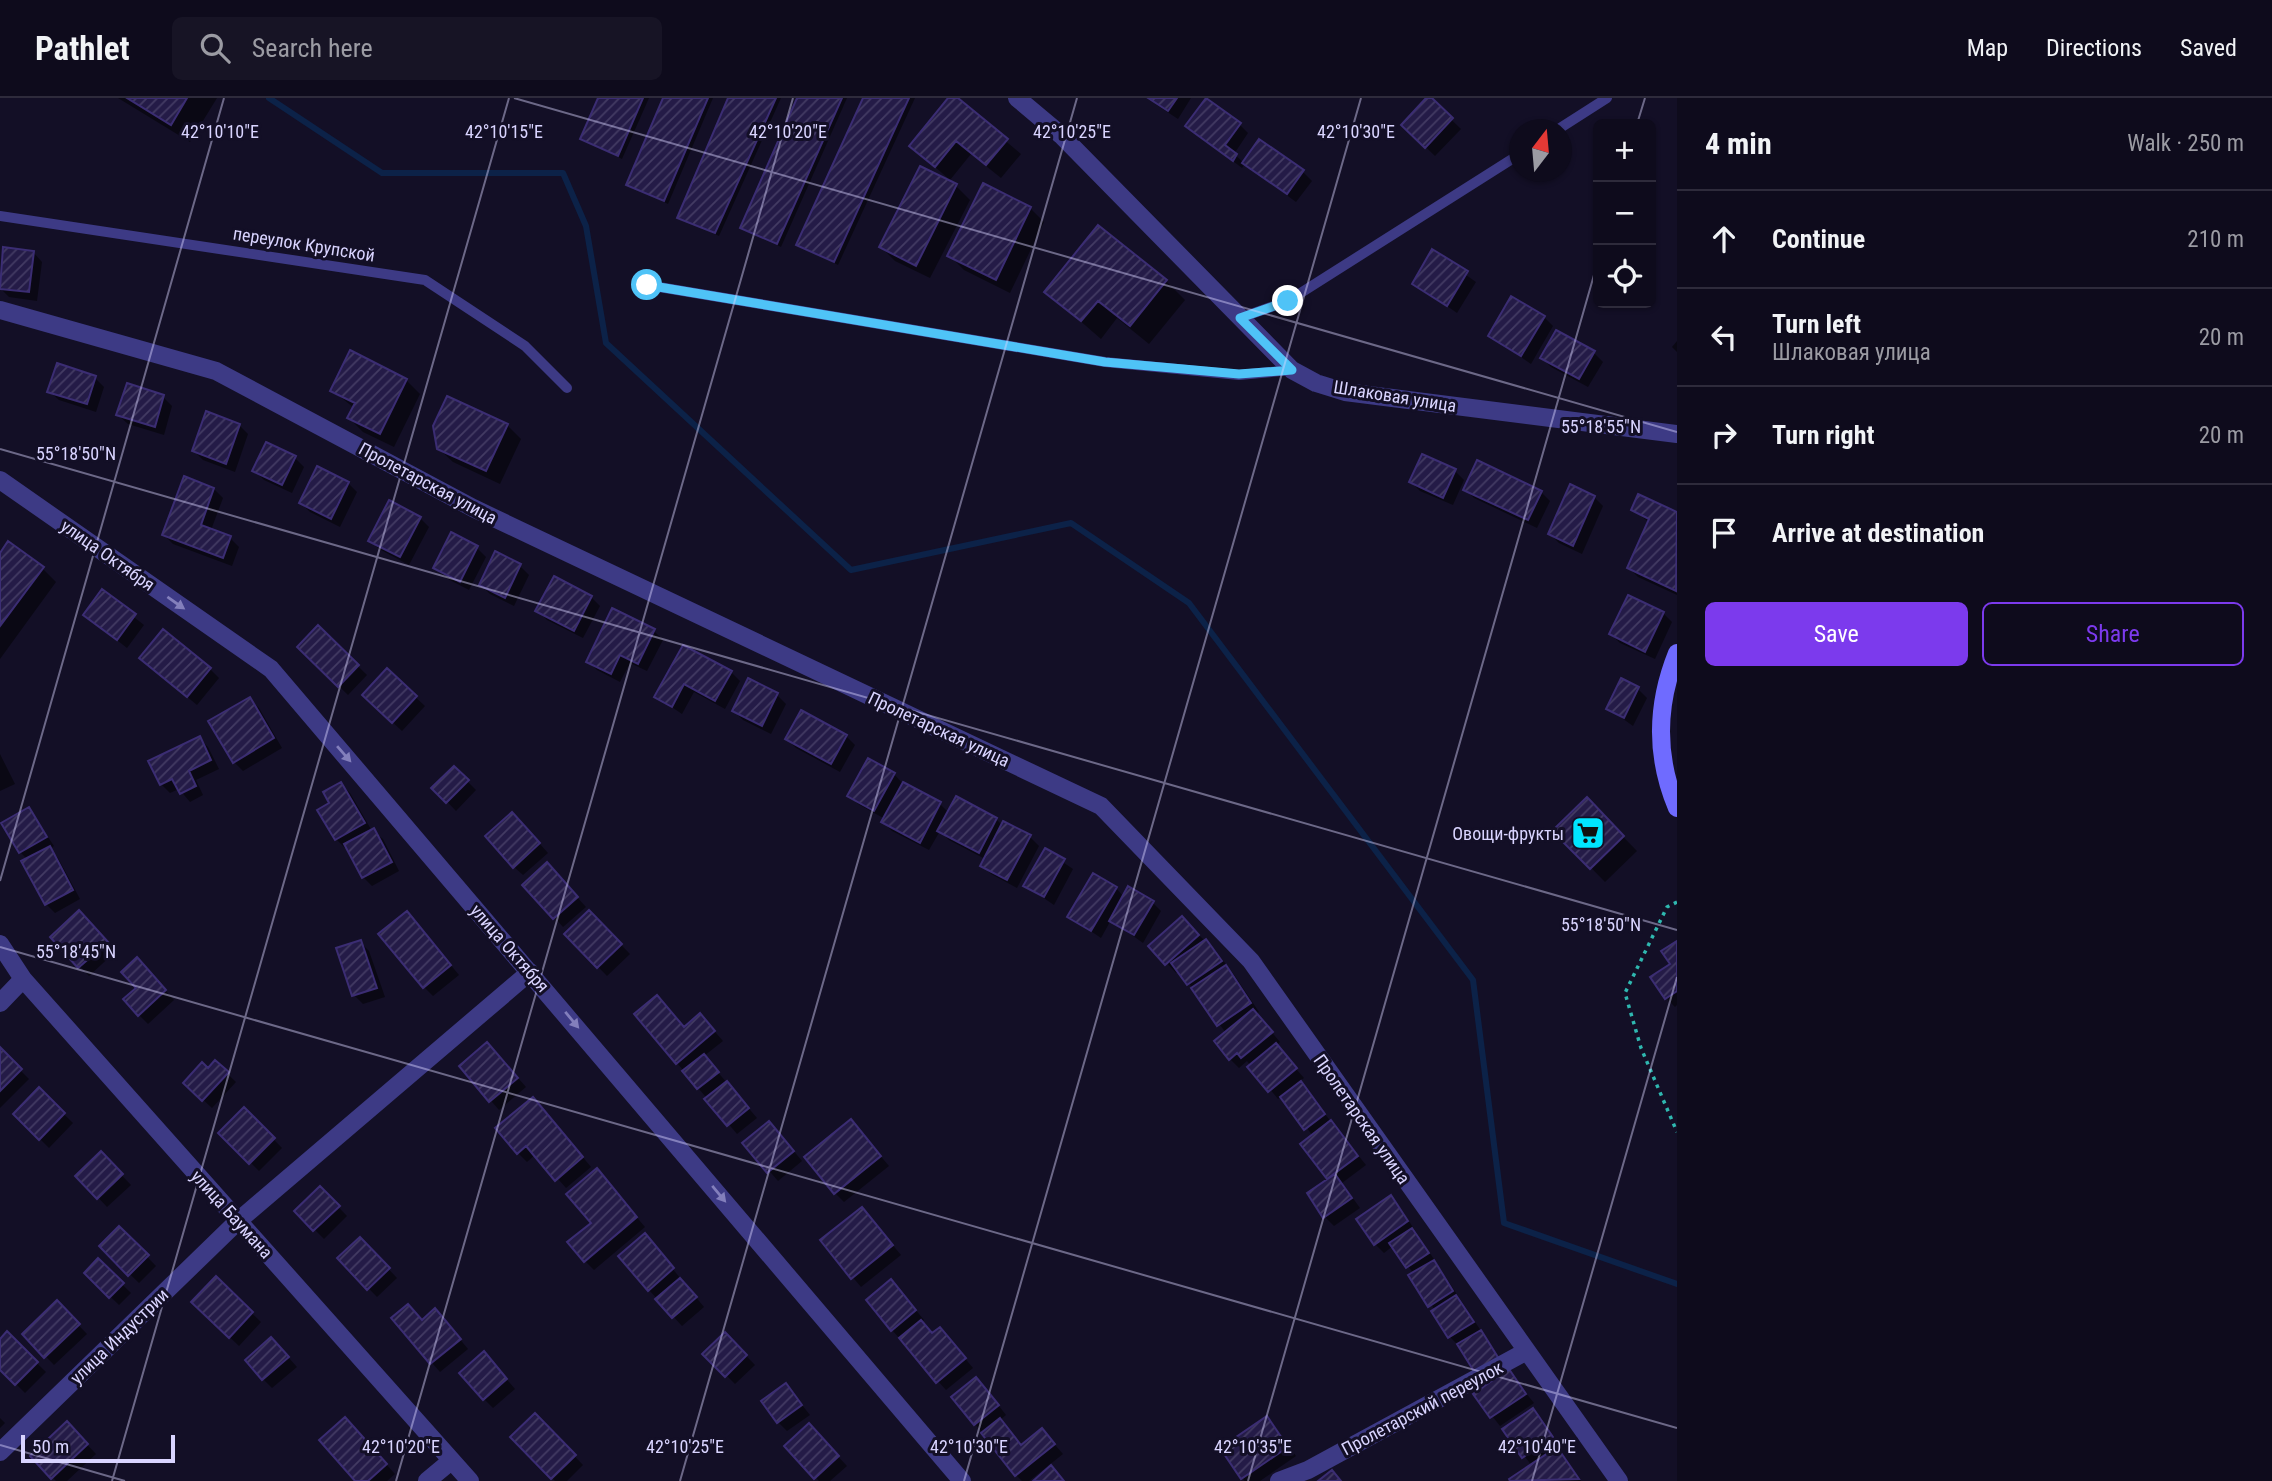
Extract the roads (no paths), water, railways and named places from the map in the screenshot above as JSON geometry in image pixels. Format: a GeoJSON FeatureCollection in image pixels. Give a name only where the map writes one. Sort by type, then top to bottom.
{"type":"FeatureCollection","features":[{"type":"Feature","properties":{"kind":"main road"},"geometry":{"type":"LineString","coordinates":[[1677,653],[1668,676],[1660,737],[1662,765],[1677,808]]}},
{"type":"Feature","properties":{"kind":"street","name":"Шлаковая улица"},"geometry":{"type":"LineString","coordinates":[[1017,98],[1061,135],[1292,370],[1317,383],[1345,392],[1677,434]]}},
{"type":"Feature","properties":{"kind":"street","name":"Пролетарская улица"},"geometry":{"type":"LineString","coordinates":[[0,310],[216,371],[473,508],[1101,806],[1251,961],[1619,1481]]}},
{"type":"Feature","properties":{"kind":"street","name":"улица Октября"},"geometry":{"type":"LineString","coordinates":[[0,480],[271,669],[962,1481]]}},
{"type":"Feature","properties":{"kind":"street","name":"улица Баумана"},"geometry":{"type":"LineString","coordinates":[[0,943],[23,979],[470,1481]]}},
{"type":"Feature","properties":{"kind":"street","name":"улица Индустрии"},"geometry":{"type":"LineString","coordinates":[[0,1452],[238,1221],[530,972]]}},
{"type":"Feature","properties":{"kind":"street"},"geometry":{"type":"LineString","coordinates":[[0,1003],[23,979]]}},
{"type":"Feature","properties":{"kind":"street","name":"Пролетарский переулок"},"geometry":{"type":"LineString","coordinates":[[1279,1481],[1320,1464],[1527,1351]]}},
{"type":"Feature","properties":{"kind":"street"},"geometry":{"type":"LineString","coordinates":[[427,1481],[451,1461]]}},
{"type":"Feature","properties":{"kind":"lane"},"geometry":{"type":"LineString","coordinates":[[1572,120],[1607,98]]}},
{"type":"Feature","properties":{"kind":"lane"},"geometry":{"type":"LineString","coordinates":[[1240,318],[1288,301],[1509,160]]}},
{"type":"Feature","properties":{"kind":"lane","name":"переулок Крупской"},"geometry":{"type":"LineString","coordinates":[[0,216],[425,280],[525,345],[567,388]]}},
{"type":"Feature","properties":{"kind":"lane"},"geometry":{"type":"LineString","coordinates":[[647,285],[1105,362],[1239,374],[1292,370]]}},
{"type":"Feature","properties":{"kind":"waterway"},"geometry":{"type":"LineString","coordinates":[[269,98],[382,173],[563,173],[586,226],[606,343],[851,570],[1071,523],[1189,603],[1473,980],[1504,1223],[1677,1284]]}},
{"type":"Feature","properties":{"kind":"place","name":"Овощи-фрукты"},"geometry":{"type":"Point","coordinates":[1588,833]}}]}
